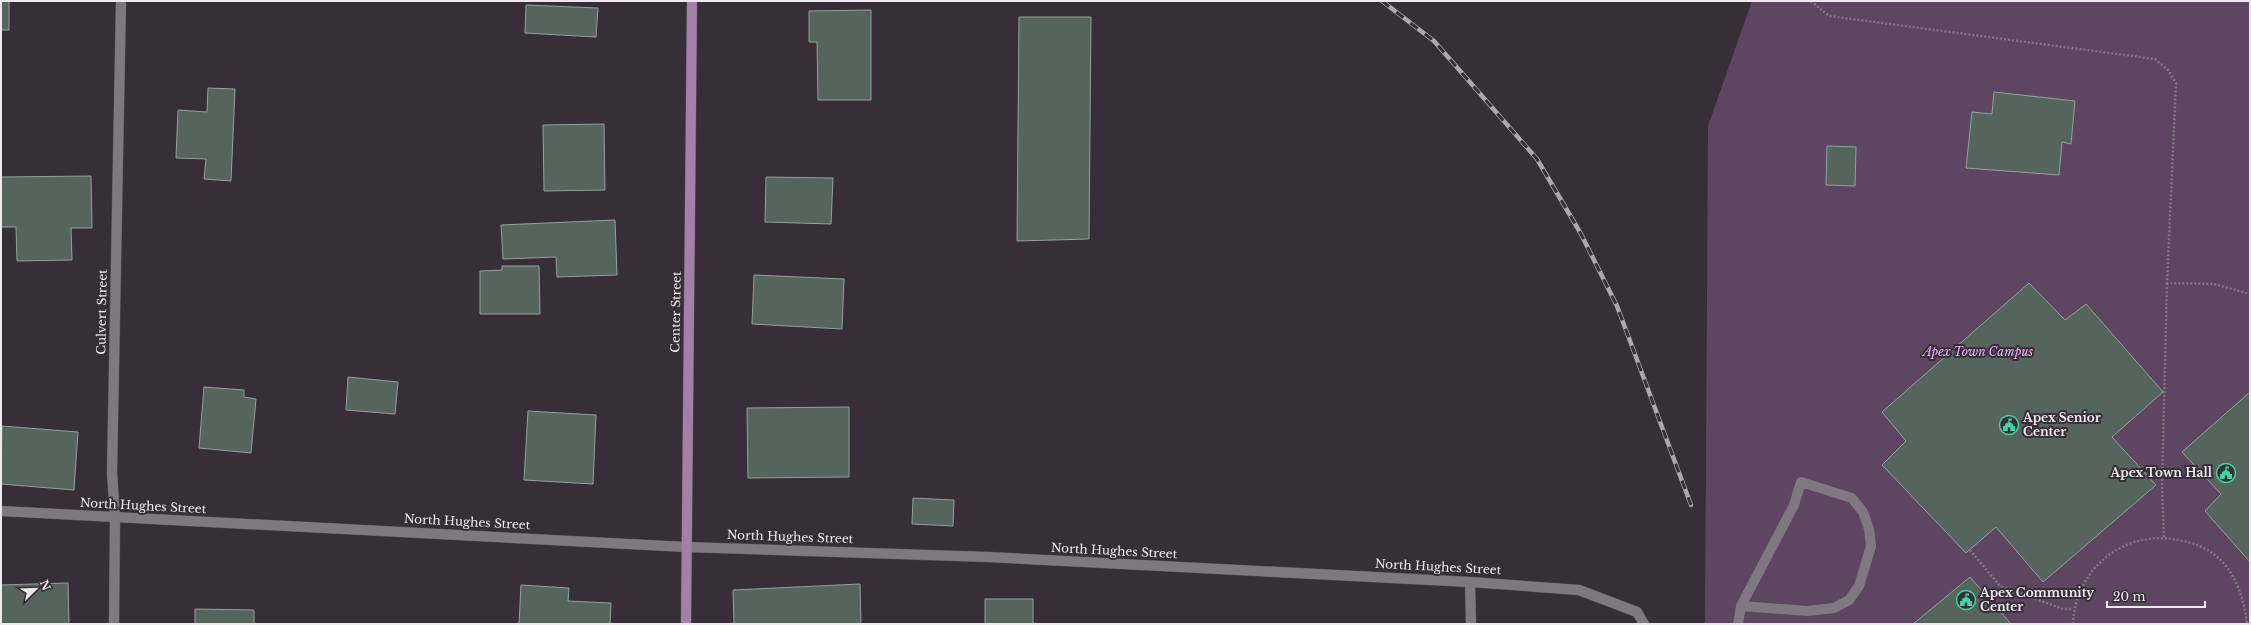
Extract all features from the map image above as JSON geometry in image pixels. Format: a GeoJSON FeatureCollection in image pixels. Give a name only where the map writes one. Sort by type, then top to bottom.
{"type":"FeatureCollection","features":[{"type":"Feature","properties":{"kind":"main road","name":"Center Street"},"geometry":{"type":"LineString","coordinates":[[686,624],[692,1]]}},
{"type":"Feature","properties":{"kind":"street","name":"Culvert Street"},"geometry":{"type":"LineString","coordinates":[[114,624],[115,518],[112,472],[121,1]]}},
{"type":"Feature","properties":{"kind":"street"},"geometry":{"type":"LineString","coordinates":[[1738,624],[1741,606],[1794,505],[1801,482],[1852,498],[1863,512],[1869,529],[1871,546],[1858,586],[1849,600],[1834,608],[1807,611],[1741,606]]}},
{"type":"Feature","properties":{"kind":"street","name":"North Hughes Street"},"geometry":{"type":"LineString","coordinates":[[1,511],[686,547],[988,558],[1470,582],[1579,590],[1637,612],[1644,624]]}},
{"type":"Feature","properties":{"kind":"street"},"geometry":{"type":"LineString","coordinates":[[1470,582],[1471,624]]}},
{"type":"Feature","properties":{"kind":"path"},"geometry":{"type":"LineString","coordinates":[[1811,1],[1829,16],[2155,59],[2168,70],[2176,84],[2167,283],[2162,487],[2164,537]]}},
{"type":"Feature","properties":{"kind":"path"},"geometry":{"type":"LineString","coordinates":[[2167,283],[2214,284],[2250,294]]}},
{"type":"Feature","properties":{"kind":"path"},"geometry":{"type":"LineString","coordinates":[[2073,624],[2073,609],[2082,586],[2092,569],[2110,553],[2121,546],[2133,542],[2164,537],[2192,543],[2210,551],[2224,564],[2240,590],[2247,624]]}},
{"type":"Feature","properties":{"kind":"path"},"geometry":{"type":"LineString","coordinates":[[1970,550],[2000,586],[2063,609],[2073,609]]}},
{"type":"Feature","properties":{"kind":"green space","name":"Apex Town Campus"},"geometry":{"type":"Polygon","coordinates":[[[1752,1],[2250,1],[2250,624],[1705,624],[1708,126],[1752,1]]]}},
{"type":"Feature","properties":{"kind":"building"},"geometry":{"type":"Polygon","coordinates":[[[1,1],[9,1],[9,30],[1,30],[1,1]]]}},
{"type":"Feature","properties":{"kind":"building"},"geometry":{"type":"Polygon","coordinates":[[[526,5],[598,8],[596,37],[525,33],[526,5]]]}},
{"type":"Feature","properties":{"kind":"building"},"geometry":{"type":"Polygon","coordinates":[[[871,10],[871,100],[818,100],[817,42],[809,42],[809,11],[871,10]]]}},
{"type":"Feature","properties":{"kind":"building"},"geometry":{"type":"Polygon","coordinates":[[[1019,17],[1091,17],[1089,239],[1017,241],[1019,17]]]}},
{"type":"Feature","properties":{"kind":"building"},"geometry":{"type":"Polygon","coordinates":[[[208,88],[235,89],[231,181],[204,179],[206,159],[176,158],[178,110],[207,112],[208,88]]]}},
{"type":"Feature","properties":{"kind":"building"},"geometry":{"type":"Polygon","coordinates":[[[1994,92],[2075,101],[2071,144],[2062,142],[2059,175],[1966,168],[1972,112],[1992,114],[1994,92]]]}},
{"type":"Feature","properties":{"kind":"building"},"geometry":{"type":"Polygon","coordinates":[[[604,124],[605,190],[544,191],[543,125],[604,124]]]}},
{"type":"Feature","properties":{"kind":"building"},"geometry":{"type":"Polygon","coordinates":[[[1827,146],[1856,147],[1855,186],[1826,185],[1827,146]]]}},
{"type":"Feature","properties":{"kind":"building"},"geometry":{"type":"Polygon","coordinates":[[[91,176],[92,228],[71,228],[72,260],[17,261],[16,227],[1,227],[1,177],[91,176]]]}},
{"type":"Feature","properties":{"kind":"building"},"geometry":{"type":"Polygon","coordinates":[[[766,177],[833,178],[831,224],[765,222],[766,177]]]}},
{"type":"Feature","properties":{"kind":"building"},"geometry":{"type":"Polygon","coordinates":[[[615,220],[617,275],[557,277],[556,257],[503,259],[501,225],[615,220]]]}},
{"type":"Feature","properties":{"kind":"building"},"geometry":{"type":"Polygon","coordinates":[[[502,266],[539,266],[540,314],[480,314],[480,271],[502,270],[502,266]]]}},
{"type":"Feature","properties":{"kind":"building"},"geometry":{"type":"Polygon","coordinates":[[[754,275],[844,279],[842,329],[752,324],[754,275]]]}},
{"type":"Feature","properties":{"kind":"building","name":"Apex Senior Center"},"geometry":{"type":"Polygon","coordinates":[[[2029,283],[2065,320],[2086,304],[2163,392],[2112,437],[2156,485],[2043,582],[1996,527],[1966,553],[1882,465],[1906,441],[1882,412],[2029,283]]]}},
{"type":"Feature","properties":{"kind":"building"},"geometry":{"type":"Polygon","coordinates":[[[348,377],[398,382],[395,414],[346,410],[348,377]]]}},
{"type":"Feature","properties":{"kind":"building"},"geometry":{"type":"Polygon","coordinates":[[[204,387],[244,390],[244,397],[256,399],[251,453],[199,448],[204,387]]]}},
{"type":"Feature","properties":{"kind":"building","name":"Apex Town Hall"},"geometry":{"type":"Polygon","coordinates":[[[2250,392],[2250,562],[2205,511],[2221,494],[2182,452],[2250,392]]]}},
{"type":"Feature","properties":{"kind":"building"},"geometry":{"type":"Polygon","coordinates":[[[849,407],[849,477],[748,478],[747,408],[849,407]]]}},
{"type":"Feature","properties":{"kind":"building"},"geometry":{"type":"Polygon","coordinates":[[[528,411],[596,415],[593,484],[524,480],[528,411]]]}},
{"type":"Feature","properties":{"kind":"building"},"geometry":{"type":"Polygon","coordinates":[[[2,426],[78,432],[74,490],[1,484],[2,426]]]}},
{"type":"Feature","properties":{"kind":"building"},"geometry":{"type":"Polygon","coordinates":[[[913,498],[954,500],[953,526],[912,524],[913,498]]]}},
{"type":"Feature","properties":{"kind":"building","name":"Apex Community Center"},"geometry":{"type":"Polygon","coordinates":[[[1970,577],[2011,624],[1913,624],[1970,577]]]}},
{"type":"Feature","properties":{"kind":"building"},"geometry":{"type":"Polygon","coordinates":[[[68,583],[69,624],[1,624],[1,585],[68,583]]]}},
{"type":"Feature","properties":{"kind":"building"},"geometry":{"type":"Polygon","coordinates":[[[860,584],[861,624],[734,624],[733,590],[860,584]]]}},
{"type":"Feature","properties":{"kind":"building"},"geometry":{"type":"Polygon","coordinates":[[[521,585],[569,588],[568,601],[611,603],[610,624],[519,624],[521,585]]]}},
{"type":"Feature","properties":{"kind":"building"},"geometry":{"type":"Polygon","coordinates":[[[985,599],[1033,599],[1033,624],[985,624],[985,599]]]}},
{"type":"Feature","properties":{"kind":"building"},"geometry":{"type":"Polygon","coordinates":[[[195,609],[254,610],[254,624],[195,624],[195,609]]]}},
{"type":"Feature","properties":{"kind":"railway"},"geometry":{"type":"LineString","coordinates":[[1382,1],[1434,41],[1537,159],[1581,234],[1617,306],[1691,505]]}},
{"type":"Feature","properties":{"kind":"place","name":"Apex Senior Center"},"geometry":{"type":"Point","coordinates":[2009,425]}},
{"type":"Feature","properties":{"kind":"place","name":"Apex Town Hall"},"geometry":{"type":"Point","coordinates":[2226,473]}},
{"type":"Feature","properties":{"kind":"place","name":"Apex Community Center"},"geometry":{"type":"Point","coordinates":[1966,600]}}]}
